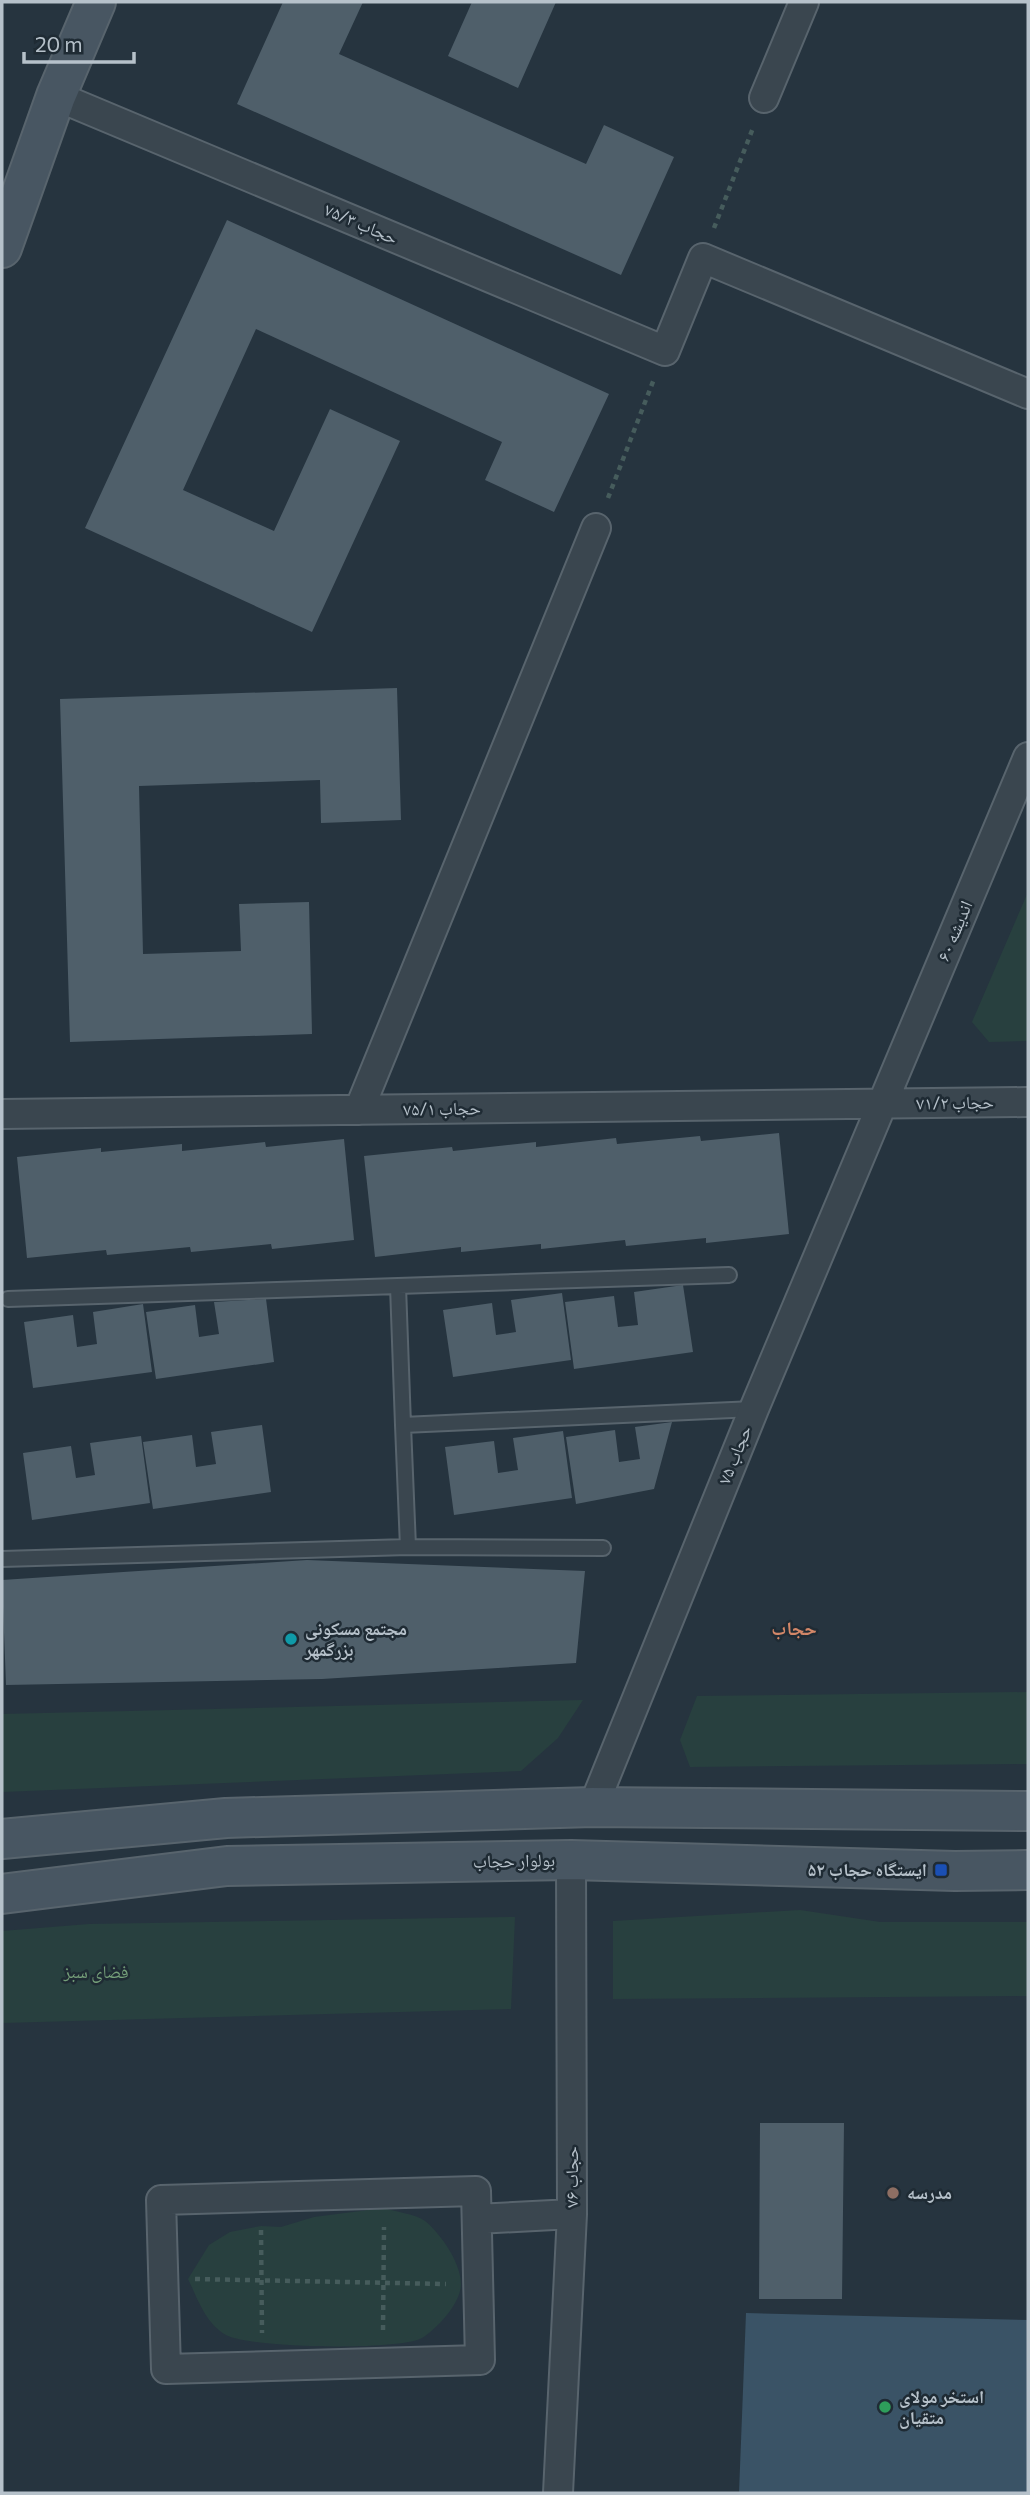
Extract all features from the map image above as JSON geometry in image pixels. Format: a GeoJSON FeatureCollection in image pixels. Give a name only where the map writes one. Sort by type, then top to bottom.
{"type":"FeatureCollection","features":[{"type":"Feature","properties":{"kind":"main road"},"geometry":{"type":"LineString","coordinates":[[2,248],[56,96],[96,2]]}},
{"type":"Feature","properties":{"kind":"main road"},"geometry":{"type":"LineString","coordinates":[[2,1839],[226,1818],[593,1807],[1028,1811]]}},
{"type":"Feature","properties":{"kind":"main road"},"geometry":{"type":"LineString","coordinates":[[955,1871],[957,1812]]}},
{"type":"Feature","properties":{"kind":"main road","name":"بولوار حجاب"},"geometry":{"type":"LineString","coordinates":[[2,1894],[228,1866],[571,1860],[955,1871],[1028,1870]]}},
{"type":"Feature","properties":{"kind":"street"},"geometry":{"type":"LineString","coordinates":[[764,98],[804,2]]}},
{"type":"Feature","properties":{"kind":"street","name":"حجاب ۷۵/۳"},"geometry":{"type":"LineString","coordinates":[[56,96],[665,351]]}},
{"type":"Feature","properties":{"kind":"street"},"geometry":{"type":"LineString","coordinates":[[665,351],[703,258],[1028,394]]}},
{"type":"Feature","properties":{"kind":"street"},"geometry":{"type":"LineString","coordinates":[[359,1110],[596,528]]}},
{"type":"Feature","properties":{"kind":"street","name":"اندیشه ۶۰"},"geometry":{"type":"LineString","coordinates":[[883,1104],[1028,757]]}},
{"type":"Feature","properties":{"kind":"street","name":"حجاب ۷۱/۲"},"geometry":{"type":"LineString","coordinates":[[883,1104],[1028,1102]]}},
{"type":"Feature","properties":{"kind":"street","name":"حجاب ۷۵/۱"},"geometry":{"type":"LineString","coordinates":[[2,1114],[883,1104]]}},
{"type":"Feature","properties":{"kind":"street","name":"حجاب ۷۵"},"geometry":{"type":"LineString","coordinates":[[593,1807],[754,1409],[883,1104]]}},
{"type":"Feature","properties":{"kind":"street","name":"حجاب ۷۶"},"geometry":{"type":"LineString","coordinates":[[558,2493],[572,2214],[571,1860]]}},
{"type":"Feature","properties":{"kind":"street"},"geometry":{"type":"LineString","coordinates":[[476,2191],[480,2360],[166,2369],[161,2200],[384,2193],[476,2191]]}},
{"type":"Feature","properties":{"kind":"street"},"geometry":{"type":"LineString","coordinates":[[477,2219],[572,2214]]}},
{"type":"Feature","properties":{"kind":"lane"},"geometry":{"type":"LineString","coordinates":[[8,1299],[729,1275]]}},
{"type":"Feature","properties":{"kind":"lane"},"geometry":{"type":"LineString","coordinates":[[398,1286],[408,1547]]}},
{"type":"Feature","properties":{"kind":"lane"},"geometry":{"type":"LineString","coordinates":[[403,1425],[754,1409]]}},
{"type":"Feature","properties":{"kind":"lane"},"geometry":{"type":"LineString","coordinates":[[2,1559],[408,1547],[603,1548]]}},
{"type":"Feature","properties":{"kind":"path"},"geometry":{"type":"LineString","coordinates":[[703,258],[764,98]]}},
{"type":"Feature","properties":{"kind":"path"},"geometry":{"type":"LineString","coordinates":[[596,528],[665,351]]}},
{"type":"Feature","properties":{"kind":"path"},"geometry":{"type":"LineString","coordinates":[[382,2362],[384,2193]]}},
{"type":"Feature","properties":{"kind":"path"},"geometry":{"type":"LineString","coordinates":[[261,2197],[262,2366]]}},
{"type":"Feature","properties":{"kind":"path"},"geometry":{"type":"LineString","coordinates":[[163,2280],[478,2285]]}},
{"type":"Feature","properties":{"kind":"green space"},"geometry":{"type":"Polygon","coordinates":[[[1028,892],[1028,1041],[989,1042],[972,1022],[1028,892]]]}},
{"type":"Feature","properties":{"kind":"green space"},"geometry":{"type":"Polygon","coordinates":[[[1028,1692],[1028,1764],[690,1767],[680,1740],[697,1696],[1028,1692]]]}},
{"type":"Feature","properties":{"kind":"green space"},"geometry":{"type":"Polygon","coordinates":[[[583,1700],[558,1738],[521,1771],[2,1792],[2,1714],[583,1700]]]}},
{"type":"Feature","properties":{"kind":"green space"},"geometry":{"type":"Polygon","coordinates":[[[800,1910],[880,1922],[1028,1922],[1028,1996],[613,1999],[613,1921],[800,1910]]]}},
{"type":"Feature","properties":{"kind":"green space","name":"فضای سبز"},"geometry":{"type":"Polygon","coordinates":[[[515,1917],[511,2009],[2,2023],[2,1931],[89,1924],[515,1917]]]}},
{"type":"Feature","properties":{"kind":"green space"},"geometry":{"type":"Polygon","coordinates":[[[384,2208],[425,2221],[443,2241],[458,2267],[461,2284],[453,2307],[441,2322],[422,2338],[385,2345],[356,2346],[292,2345],[240,2339],[226,2335],[213,2324],[188,2279],[209,2245],[230,2232],[261,2226],[281,2227],[314,2217],[384,2208]]]}},
{"type":"Feature","properties":{"kind":"water","name":"استخر مولای متقیان"},"geometry":{"type":"Polygon","coordinates":[[[746,2313],[1028,2320],[1028,2493],[739,2493],[746,2313]]]}},
{"type":"Feature","properties":{"kind":"building"},"geometry":{"type":"Polygon","coordinates":[[[283,2],[363,2],[339,54],[586,164],[604,125],[674,157],[621,275],[237,104],[283,2]]]}},
{"type":"Feature","properties":{"kind":"building"},"geometry":{"type":"Polygon","coordinates":[[[472,2],[556,2],[518,88],[448,56],[472,2]]]}},
{"type":"Feature","properties":{"kind":"building"},"geometry":{"type":"Polygon","coordinates":[[[227,220],[609,394],[554,512],[485,480],[502,442],[256,329],[183,490],[274,531],[330,409],[400,441],[312,632],[85,528],[227,220]]]}},
{"type":"Feature","properties":{"kind":"building"},"geometry":{"type":"Polygon","coordinates":[[[397,688],[401,820],[321,823],[320,780],[139,786],[143,954],[241,951],[239,904],[309,902],[312,1034],[70,1042],[60,699],[397,688]]]}},
{"type":"Feature","properties":{"kind":"building"},"geometry":{"type":"Polygon","coordinates":[[[779,1133],[789,1234],[706,1243],[706,1238],[626,1246],[625,1240],[541,1249],[541,1244],[461,1252],[461,1247],[375,1257],[364,1156],[452,1147],[453,1151],[536,1142],[536,1147],[616,1138],[617,1144],[700,1136],[701,1141],[779,1133]]]}},
{"type":"Feature","properties":{"kind":"building"},"geometry":{"type":"Polygon","coordinates":[[[344,1139],[354,1240],[272,1249],[271,1244],[191,1252],[190,1247],[107,1255],[106,1250],[27,1258],[17,1157],[101,1148],[101,1152],[182,1144],[182,1151],[265,1142],[266,1147],[344,1139]]]}},
{"type":"Feature","properties":{"kind":"building"},"geometry":{"type":"Polygon","coordinates":[[[683,1285],[693,1352],[574,1369],[565,1302],[614,1296],[618,1327],[638,1325],[634,1292],[683,1285]]]}},
{"type":"Feature","properties":{"kind":"building"},"geometry":{"type":"Polygon","coordinates":[[[562,1293],[571,1360],[453,1377],[443,1310],[492,1303],[496,1335],[516,1332],[511,1300],[562,1293]]]}},
{"type":"Feature","properties":{"kind":"building"},"geometry":{"type":"Polygon","coordinates":[[[266,1299],[274,1362],[156,1379],[146,1312],[195,1305],[199,1337],[219,1334],[214,1302],[266,1299]]]}},
{"type":"Feature","properties":{"kind":"building"},"geometry":{"type":"Polygon","coordinates":[[[143,1304],[152,1372],[33,1388],[24,1322],[73,1315],[77,1347],[97,1344],[93,1312],[143,1304]]]}},
{"type":"Feature","properties":{"kind":"building"},"geometry":{"type":"Polygon","coordinates":[[[672,1422],[654,1489],[576,1504],[566,1437],[615,1430],[619,1462],[640,1459],[635,1427],[672,1422]]]}},
{"type":"Feature","properties":{"kind":"building"},"geometry":{"type":"Polygon","coordinates":[[[262,1425],[271,1492],[153,1509],[143,1442],[192,1435],[196,1467],[216,1464],[211,1432],[262,1425]]]}},
{"type":"Feature","properties":{"kind":"building"},"geometry":{"type":"Polygon","coordinates":[[[563,1431],[572,1498],[454,1515],[445,1447],[494,1441],[498,1473],[518,1470],[513,1438],[563,1431]]]}},
{"type":"Feature","properties":{"kind":"building"},"geometry":{"type":"Polygon","coordinates":[[[141,1436],[150,1503],[32,1520],[23,1453],[71,1446],[76,1478],[95,1475],[90,1443],[141,1436]]]}},
{"type":"Feature","properties":{"kind":"building","name":"مجتمع مسکونی بزرگمهر"},"geometry":{"type":"Polygon","coordinates":[[[307,1560],[585,1571],[576,1663],[322,1679],[6,1685],[2,1580],[307,1560]]]}},
{"type":"Feature","properties":{"kind":"building"},"geometry":{"type":"Polygon","coordinates":[[[760,2123],[844,2123],[842,2299],[759,2299],[760,2123]]]}},
{"type":"Feature","properties":{"kind":"place","name":"مجتمع مسکونی بزرگمهر"},"geometry":{"type":"Point","coordinates":[291,1639]}},
{"type":"Feature","properties":{"kind":"place","name":"ایستگاه حجاب ۵۲"},"geometry":{"type":"Point","coordinates":[941,1870]}},
{"type":"Feature","properties":{"kind":"place","name":"مدرسه"},"geometry":{"type":"Point","coordinates":[893,2193]}},
{"type":"Feature","properties":{"kind":"place","name":"استخر مولای متقیان"},"geometry":{"type":"Point","coordinates":[885,2407]}},
{"type":"Feature","properties":{"kind":"district","name":"حجاب"},"geometry":{"type":"Point","coordinates":[794,1628]}}]}
